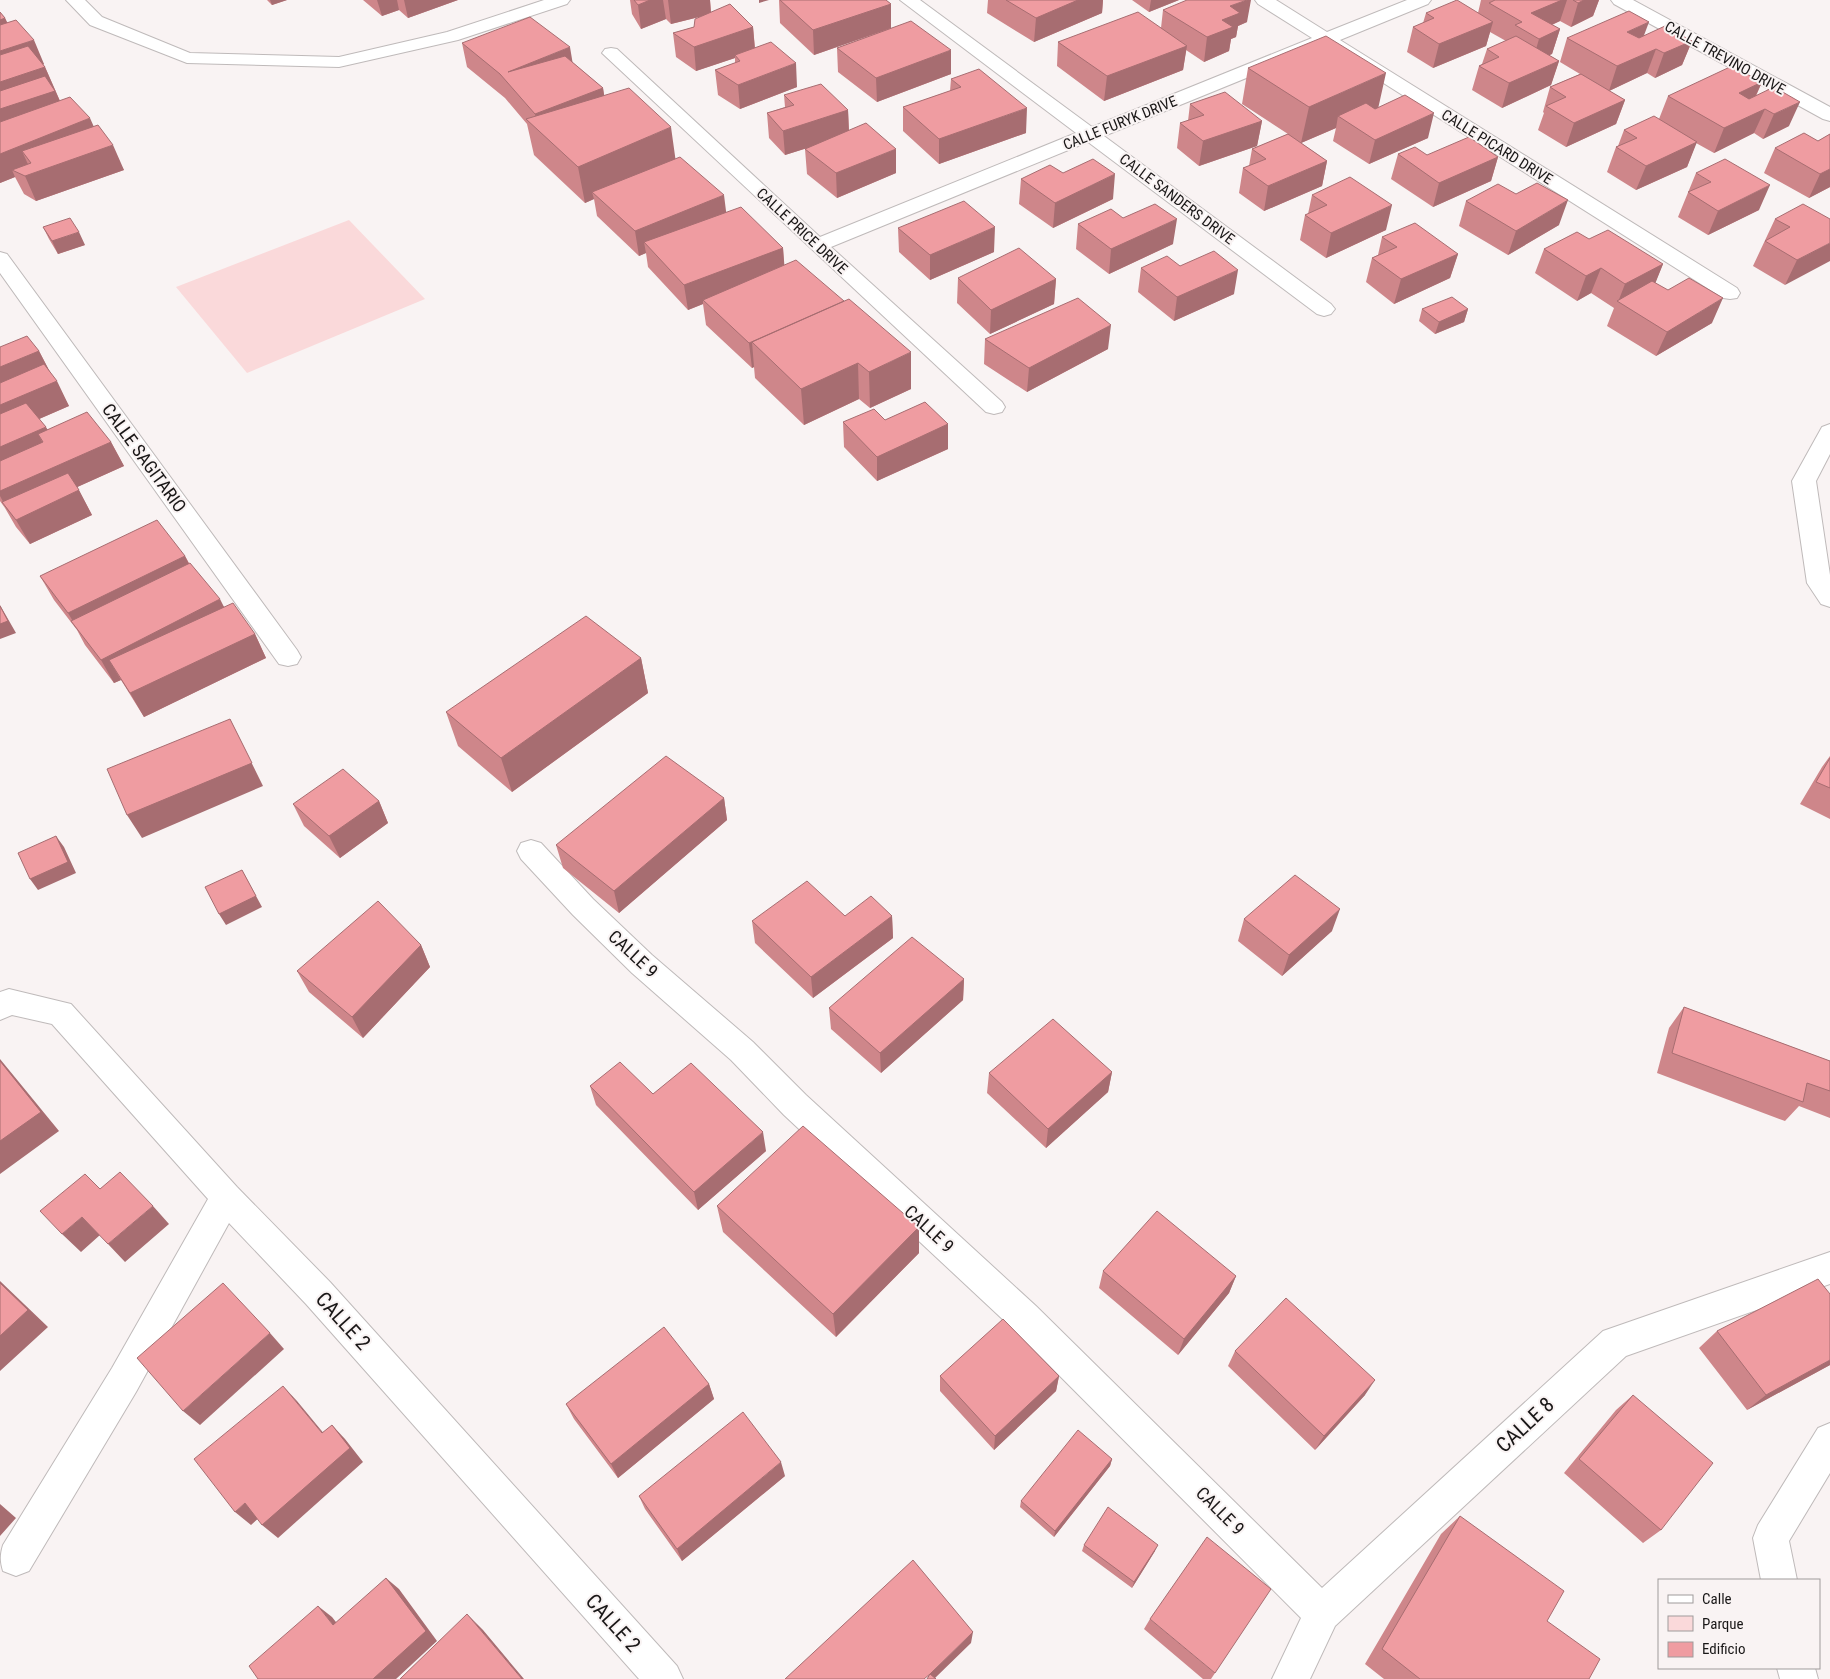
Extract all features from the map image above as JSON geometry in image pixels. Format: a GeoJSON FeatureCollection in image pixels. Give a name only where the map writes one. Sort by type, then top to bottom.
{"type":"FeatureCollection","features":[{"type":"Feature","properties":{"kind":"street"},"geometry":{"type":"LineString","coordinates":[[75,0],[96,21],[186,58],[338,62],[452,36],[561,0]]}},
{"type":"Feature","properties":{"kind":"street","name":"CALLE SANDERS DRIVE"},"geometry":{"type":"LineString","coordinates":[[909,0],[1324,309]]}},
{"type":"Feature","properties":{"kind":"street","name":"CALLE PICARD DRIVE"},"geometry":{"type":"LineString","coordinates":[[1264,0],[1730,294]]}},
{"type":"Feature","properties":{"kind":"street","name":"CALLE FURYK DRIVE"},"geometry":{"type":"LineString","coordinates":[[817,245],[1422,0]]}},
{"type":"Feature","properties":{"kind":"street","name":"CALLE TREVINO DRIVE"},"geometry":{"type":"LineString","coordinates":[[1620,0],[1830,115]]}},
{"type":"Feature","properties":{"kind":"street","name":"CALLE PRICE DRIVE"},"geometry":{"type":"LineString","coordinates":[[611,53],[994,407]]}},
{"type":"Feature","properties":{"kind":"street","name":"CALLE SAGITARIO"},"geometry":{"type":"LineString","coordinates":[[0,258],[288,657]]}},
{"type":"Feature","properties":{"kind":"street"},"geometry":{"type":"LineString","coordinates":[[1830,432],[1804,481],[1819,582],[1830,598]]}},
{"type":"Feature","properties":{"kind":"street","name":"CALLE 9"},"geometry":{"type":"LineString","coordinates":[[531,851],[642,964],[742,1051],[795,1106],[1024,1317],[1322,1613]]}},
{"type":"Feature","properties":{"kind":"street","name":"CALLE 2"},"geometry":{"type":"LineString","coordinates":[[0,1007],[8,1002],[61,1013],[226,1197],[318,1293],[664,1679]]}},
{"type":"Feature","properties":{"kind":"street"},"geometry":{"type":"LineString","coordinates":[[16,1558],[124,1380],[226,1197]]}},
{"type":"Feature","properties":{"kind":"street","name":"CALLE 8"},"geometry":{"type":"LineString","coordinates":[[1290,1679],[1322,1613],[1615,1343],[1830,1268]]}},
{"type":"Feature","properties":{"kind":"street"},"geometry":{"type":"LineString","coordinates":[[1779,1579],[1771,1538],[1830,1440]]}},
{"type":"Feature","properties":{"kind":"green space"},"geometry":{"type":"Polygon","coordinates":[[[349,220],[425,299],[247,373],[176,287],[349,220]]]}},
{"type":"Feature","properties":{"kind":"building"},"geometry":{"type":"Polygon","coordinates":[[[634,0],[650,0],[638,5],[634,0]]]}},
{"type":"Feature","properties":{"kind":"building"},"geometry":{"type":"Polygon","coordinates":[[[780,0],[886,0],[891,4],[813,30],[780,0]]]}},
{"type":"Feature","properties":{"kind":"building"},"geometry":{"type":"Polygon","coordinates":[[[1006,0],[1078,0],[1036,18],[1006,0]]]}},
{"type":"Feature","properties":{"kind":"building"},"geometry":{"type":"Polygon","coordinates":[[[1187,0],[1247,0],[1230,6],[1240,13],[1222,20],[1233,27],[1207,37],[1163,10],[1187,0]]]}},
{"type":"Feature","properties":{"kind":"building"},"geometry":{"type":"Polygon","coordinates":[[[1457,0],[1493,22],[1439,44],[1413,27],[1434,18],[1426,13],[1457,0]]]}},
{"type":"Feature","properties":{"kind":"building"},"geometry":{"type":"Polygon","coordinates":[[[1495,0],[1562,0],[1531,13],[1560,29],[1539,39],[1515,25],[1522,22],[1489,3],[1495,0]]]}},
{"type":"Feature","properties":{"kind":"building"},"geometry":{"type":"Polygon","coordinates":[[[1573,0],[1584,0],[1578,3],[1573,0]]]}},
{"type":"Feature","properties":{"kind":"building"},"geometry":{"type":"Polygon","coordinates":[[[730,4],[753,27],[694,47],[673,33],[694,27],[695,19],[730,4]]]}},
{"type":"Feature","properties":{"kind":"building"},"geometry":{"type":"Polygon","coordinates":[[[1629,11],[1649,22],[1627,32],[1639,38],[1665,26],[1692,41],[1664,53],[1656,49],[1617,66],[1567,38],[1629,11]]]}},
{"type":"Feature","properties":{"kind":"building"},"geometry":{"type":"Polygon","coordinates":[[[0,12],[5,18],[0,20],[0,12]]]}},
{"type":"Feature","properties":{"kind":"building"},"geometry":{"type":"Polygon","coordinates":[[[1138,12],[1187,46],[1107,76],[1058,42],[1138,12]]]}},
{"type":"Feature","properties":{"kind":"building"},"geometry":{"type":"Polygon","coordinates":[[[530,17],[570,47],[508,72],[565,56],[603,88],[535,114],[500,74],[462,43],[530,17]]]}},
{"type":"Feature","properties":{"kind":"building"},"geometry":{"type":"Polygon","coordinates":[[[16,20],[34,40],[0,51],[0,25],[16,20]]]}},
{"type":"Feature","properties":{"kind":"building"},"geometry":{"type":"Polygon","coordinates":[[[911,21],[951,50],[876,78],[837,48],[911,21]]]}},
{"type":"Feature","properties":{"kind":"building"},"geometry":{"type":"Polygon","coordinates":[[[1326,36],[1386,73],[1309,107],[1248,68],[1326,36]]]}},
{"type":"Feature","properties":{"kind":"building"},"geometry":{"type":"Polygon","coordinates":[[[1516,36],[1559,61],[1509,83],[1479,66],[1499,57],[1487,49],[1516,36]]]}},
{"type":"Feature","properties":{"kind":"building"},"geometry":{"type":"Polygon","coordinates":[[[771,42],[796,63],[738,85],[715,70],[740,61],[735,55],[771,42]]]}},
{"type":"Feature","properties":{"kind":"building"},"geometry":{"type":"Polygon","coordinates":[[[28,46],[45,67],[0,82],[0,55],[28,46]]]}},
{"type":"Feature","properties":{"kind":"building"},"geometry":{"type":"Polygon","coordinates":[[[1732,66],[1762,82],[1739,93],[1749,99],[1774,87],[1800,102],[1774,114],[1765,109],[1724,128],[1668,96],[1732,66]]]}},
{"type":"Feature","properties":{"kind":"building"},"geometry":{"type":"Polygon","coordinates":[[[979,69],[1027,108],[939,139],[903,107],[961,87],[951,79],[979,69]]]}},
{"type":"Feature","properties":{"kind":"building"},"geometry":{"type":"Polygon","coordinates":[[[1581,74],[1625,100],[1574,123],[1546,106],[1566,97],[1550,87],[1581,74]]]}},
{"type":"Feature","properties":{"kind":"building"},"geometry":{"type":"Polygon","coordinates":[[[45,76],[55,91],[0,109],[0,91],[45,76]]]}},
{"type":"Feature","properties":{"kind":"building"},"geometry":{"type":"Polygon","coordinates":[[[821,84],[848,110],[783,131],[767,113],[794,105],[784,95],[821,84]]]}},
{"type":"Feature","properties":{"kind":"building"},"geometry":{"type":"Polygon","coordinates":[[[629,88],[671,127],[578,167],[526,119],[629,88]]]}},
{"type":"Feature","properties":{"kind":"building"},"geometry":{"type":"Polygon","coordinates":[[[1225,92],[1262,121],[1203,141],[1180,123],[1204,115],[1190,104],[1225,92]]]}},
{"type":"Feature","properties":{"kind":"building"},"geometry":{"type":"Polygon","coordinates":[[[1405,95],[1434,113],[1375,140],[1338,116],[1366,103],[1375,109],[1405,95]]]}},
{"type":"Feature","properties":{"kind":"building"},"geometry":{"type":"Polygon","coordinates":[[[70,97],[90,118],[0,154],[0,122],[70,97]]]}},
{"type":"Feature","properties":{"kind":"building"},"geometry":{"type":"Polygon","coordinates":[[[1654,116],[1697,142],[1646,166],[1616,147],[1637,138],[1624,130],[1654,116]]]}},
{"type":"Feature","properties":{"kind":"building"},"geometry":{"type":"Polygon","coordinates":[[[866,123],[896,149],[836,173],[805,149],[866,123]]]}},
{"type":"Feature","properties":{"kind":"building"},"geometry":{"type":"Polygon","coordinates":[[[98,125],[113,145],[25,176],[12,170],[31,163],[22,151],[98,125]]]}},
{"type":"Feature","properties":{"kind":"building"},"geometry":{"type":"Polygon","coordinates":[[[1804,133],[1818,141],[1830,134],[1830,169],[1820,174],[1775,148],[1804,133]]]}},
{"type":"Feature","properties":{"kind":"building"},"geometry":{"type":"Polygon","coordinates":[[[1288,134],[1327,161],[1268,186],[1243,168],[1266,159],[1252,149],[1288,134]]]}},
{"type":"Feature","properties":{"kind":"building"},"geometry":{"type":"Polygon","coordinates":[[[1469,137],[1498,157],[1439,183],[1398,154],[1415,147],[1427,155],[1469,137]]]}},
{"type":"Feature","properties":{"kind":"building"},"geometry":{"type":"Polygon","coordinates":[[[680,157],[724,195],[635,231],[592,192],[680,157]]]}},
{"type":"Feature","properties":{"kind":"building"},"geometry":{"type":"Polygon","coordinates":[[[1093,159],[1115,174],[1055,203],[1021,179],[1050,165],[1063,173],[1093,159]]]}},
{"type":"Feature","properties":{"kind":"building"},"geometry":{"type":"Polygon","coordinates":[[[1725,159],[1770,185],[1718,211],[1688,192],[1711,182],[1696,173],[1725,159]]]}},
{"type":"Feature","properties":{"kind":"building"},"geometry":{"type":"Polygon","coordinates":[[[1350,177],[1392,205],[1331,233],[1305,215],[1327,205],[1312,195],[1350,177]]]}},
{"type":"Feature","properties":{"kind":"building"},"geometry":{"type":"Polygon","coordinates":[[[1537,183],[1568,200],[1516,231],[1466,201],[1498,184],[1516,194],[1537,183]]]}},
{"type":"Feature","properties":{"kind":"building"},"geometry":{"type":"Polygon","coordinates":[[[964,201],[995,227],[930,255],[898,228],[964,201]]]}},
{"type":"Feature","properties":{"kind":"building"},"geometry":{"type":"Polygon","coordinates":[[[1155,204],[1177,219],[1111,249],[1078,224],[1111,209],[1123,218],[1155,204]]]}},
{"type":"Feature","properties":{"kind":"building"},"geometry":{"type":"Polygon","coordinates":[[[1803,204],[1830,219],[1830,243],[1797,260],[1765,241],[1790,227],[1775,219],[1803,204]]]}},
{"type":"Feature","properties":{"kind":"building"},"geometry":{"type":"Polygon","coordinates":[[[741,207],[783,248],[684,285],[644,242],[741,207]]]}},
{"type":"Feature","properties":{"kind":"building"},"geometry":{"type":"Polygon","coordinates":[[[70,218],[79,232],[52,241],[43,227],[70,218]]]}},
{"type":"Feature","properties":{"kind":"building"},"geometry":{"type":"Polygon","coordinates":[[[1415,223],[1458,254],[1401,279],[1372,258],[1397,247],[1382,237],[1415,223]]]}},
{"type":"Feature","properties":{"kind":"building"},"geometry":{"type":"Polygon","coordinates":[[[1608,230],[1663,264],[1625,284],[1601,268],[1586,276],[1544,249],[1577,232],[1589,239],[1608,230]]]}},
{"type":"Feature","properties":{"kind":"building"},"geometry":{"type":"Polygon","coordinates":[[[1019,248],[1056,279],[991,310],[958,278],[1019,248]]]}},
{"type":"Feature","properties":{"kind":"building"},"geometry":{"type":"Polygon","coordinates":[[[1214,251],[1238,270],[1177,297],[1141,268],[1167,256],[1180,266],[1214,251]]]}},
{"type":"Feature","properties":{"kind":"building"},"geometry":{"type":"Polygon","coordinates":[[[796,260],[844,301],[749,343],[703,300],[796,260]]]}},
{"type":"Feature","properties":{"kind":"building"},"geometry":{"type":"Polygon","coordinates":[[[1689,278],[1723,298],[1667,332],[1617,301],[1652,281],[1668,290],[1689,278]]]}},
{"type":"Feature","properties":{"kind":"building"},"geometry":{"type":"Polygon","coordinates":[[[1452,297],[1468,309],[1439,322],[1422,309],[1452,297]]]}},
{"type":"Feature","properties":{"kind":"building"},"geometry":{"type":"Polygon","coordinates":[[[1078,298],[1111,325],[1029,368],[985,339],[1078,298]]]}},
{"type":"Feature","properties":{"kind":"building"},"geometry":{"type":"Polygon","coordinates":[[[849,299],[911,352],[869,372],[858,363],[801,389],[752,342],[849,299]]]}},
{"type":"Feature","properties":{"kind":"building"},"geometry":{"type":"Polygon","coordinates":[[[27,336],[39,351],[0,367],[0,347],[27,336]]]}},
{"type":"Feature","properties":{"kind":"building"},"geometry":{"type":"Polygon","coordinates":[[[44,364],[57,381],[0,405],[0,383],[44,364]]]}},
{"type":"Feature","properties":{"kind":"building"},"geometry":{"type":"Polygon","coordinates":[[[925,402],[948,424],[877,457],[843,422],[874,409],[885,420],[925,402]]]}},
{"type":"Feature","properties":{"kind":"building"},"geometry":{"type":"Polygon","coordinates":[[[26,403],[46,427],[0,447],[0,414],[26,403]]]}},
{"type":"Feature","properties":{"kind":"building"},"geometry":{"type":"Polygon","coordinates":[[[87,412],[111,442],[0,491],[0,461],[43,442],[38,434],[87,412]]]}},
{"type":"Feature","properties":{"kind":"building"},"geometry":{"type":"Polygon","coordinates":[[[68,473],[79,490],[16,520],[2,502],[68,473]]]}},
{"type":"Feature","properties":{"kind":"building"},"geometry":{"type":"Polygon","coordinates":[[[157,520],[185,556],[68,613],[40,576],[157,520]]]}},
{"type":"Feature","properties":{"kind":"building"},"geometry":{"type":"Polygon","coordinates":[[[190,563],[220,599],[101,660],[71,621],[190,563]]]}},
{"type":"Feature","properties":{"kind":"building"},"geometry":{"type":"Polygon","coordinates":[[[233,603],[255,634],[130,693],[109,660],[233,603]]]}},
{"type":"Feature","properties":{"kind":"building"},"geometry":{"type":"Polygon","coordinates":[[[0,606],[8,621],[0,624],[0,606]]]}},
{"type":"Feature","properties":{"kind":"building"},"geometry":{"type":"Polygon","coordinates":[[[586,616],[641,658],[501,758],[446,712],[586,616]]]}},
{"type":"Feature","properties":{"kind":"building"},"geometry":{"type":"Polygon","coordinates":[[[230,719],[252,763],[127,815],[107,769],[230,719]]]}},
{"type":"Feature","properties":{"kind":"building"},"geometry":{"type":"Polygon","coordinates":[[[666,756],[724,798],[614,891],[556,845],[666,756]]]}},
{"type":"Feature","properties":{"kind":"building"},"geometry":{"type":"Polygon","coordinates":[[[1830,758],[1830,788],[1816,782],[1830,758]]]}},
{"type":"Feature","properties":{"kind":"building"},"geometry":{"type":"Polygon","coordinates":[[[343,769],[379,801],[329,836],[293,804],[343,769]]]}},
{"type":"Feature","properties":{"kind":"building"},"geometry":{"type":"Polygon","coordinates":[[[56,836],[68,862],[30,879],[18,853],[56,836]]]}},
{"type":"Feature","properties":{"kind":"building"},"geometry":{"type":"Polygon","coordinates":[[[242,870],[256,896],[219,914],[205,887],[242,870]]]}},
{"type":"Feature","properties":{"kind":"building"},"geometry":{"type":"Polygon","coordinates":[[[1295,875],[1340,909],[1289,955],[1244,919],[1295,875]]]}},
{"type":"Feature","properties":{"kind":"building"},"geometry":{"type":"Polygon","coordinates":[[[807,881],[845,916],[871,896],[892,916],[811,977],[752,921],[807,881]]]}},
{"type":"Feature","properties":{"kind":"building"},"geometry":{"type":"Polygon","coordinates":[[[378,901],[421,945],[352,1017],[297,971],[378,901]]]}},
{"type":"Feature","properties":{"kind":"building"},"geometry":{"type":"Polygon","coordinates":[[[912,937],[964,979],[880,1053],[829,1008],[912,937]]]}},
{"type":"Feature","properties":{"kind":"building"},"geometry":{"type":"Polygon","coordinates":[[[1684,1007],[1830,1061],[1830,1091],[1807,1083],[1803,1102],[1672,1053],[1684,1007]]]}},
{"type":"Feature","properties":{"kind":"building"},"geometry":{"type":"Polygon","coordinates":[[[1053,1019],[1112,1072],[1048,1129],[989,1073],[1053,1019]]]}},
{"type":"Feature","properties":{"kind":"building"},"geometry":{"type":"Polygon","coordinates":[[[0,1061],[41,1112],[0,1141],[0,1061]]]}},
{"type":"Feature","properties":{"kind":"building"},"geometry":{"type":"Polygon","coordinates":[[[620,1062],[653,1094],[691,1063],[763,1132],[694,1192],[590,1086],[620,1062]]]}},
{"type":"Feature","properties":{"kind":"building"},"geometry":{"type":"Polygon","coordinates":[[[803,1126],[919,1227],[833,1314],[717,1206],[803,1126]]]}},
{"type":"Feature","properties":{"kind":"building"},"geometry":{"type":"Polygon","coordinates":[[[120,1172],[153,1206],[108,1244],[82,1217],[62,1234],[40,1211],[85,1174],[100,1189],[120,1172]]]}},
{"type":"Feature","properties":{"kind":"building"},"geometry":{"type":"Polygon","coordinates":[[[1157,1211],[1236,1276],[1184,1339],[1103,1271],[1157,1211]]]}},
{"type":"Feature","properties":{"kind":"building"},"geometry":{"type":"Polygon","coordinates":[[[1818,1279],[1830,1294],[1830,1360],[1766,1395],[1717,1331],[1818,1279]]]}},
{"type":"Feature","properties":{"kind":"building"},"geometry":{"type":"Polygon","coordinates":[[[0,1283],[28,1310],[0,1336],[0,1283]]]}},
{"type":"Feature","properties":{"kind":"building"},"geometry":{"type":"Polygon","coordinates":[[[223,1283],[270,1333],[183,1411],[137,1358],[223,1283]]]}},
{"type":"Feature","properties":{"kind":"building"},"geometry":{"type":"Polygon","coordinates":[[[1286,1298],[1375,1380],[1324,1436],[1235,1351],[1286,1298]]]}},
{"type":"Feature","properties":{"kind":"building"},"geometry":{"type":"Polygon","coordinates":[[[1003,1319],[1059,1376],[995,1436],[940,1376],[1003,1319]]]}},
{"type":"Feature","properties":{"kind":"building"},"geometry":{"type":"Polygon","coordinates":[[[664,1327],[709,1384],[611,1464],[566,1404],[664,1327]]]}},
{"type":"Feature","properties":{"kind":"building"},"geometry":{"type":"Polygon","coordinates":[[[283,1386],[322,1433],[332,1425],[350,1448],[262,1525],[245,1503],[235,1512],[194,1459],[283,1386]]]}},
{"type":"Feature","properties":{"kind":"building"},"geometry":{"type":"Polygon","coordinates":[[[1633,1395],[1713,1463],[1661,1530],[1579,1459],[1633,1395]]]}},
{"type":"Feature","properties":{"kind":"building"},"geometry":{"type":"Polygon","coordinates":[[[743,1412],[781,1462],[677,1549],[639,1496],[743,1412]]]}},
{"type":"Feature","properties":{"kind":"building"},"geometry":{"type":"Polygon","coordinates":[[[1078,1430],[1112,1459],[1055,1531],[1021,1501],[1078,1430]]]}},
{"type":"Feature","properties":{"kind":"building"},"geometry":{"type":"Polygon","coordinates":[[[1108,1507],[1158,1545],[1134,1582],[1084,1545],[1108,1507]]]}},
{"type":"Feature","properties":{"kind":"building"},"geometry":{"type":"Polygon","coordinates":[[[1460,1516],[1564,1591],[1547,1621],[1600,1659],[1589,1679],[1420,1679],[1382,1649],[1460,1516]]]}},
{"type":"Feature","properties":{"kind":"building"},"geometry":{"type":"Polygon","coordinates":[[[1207,1537],[1271,1589],[1215,1673],[1150,1619],[1207,1537]]]}},
{"type":"Feature","properties":{"kind":"building"},"geometry":{"type":"Polygon","coordinates":[[[913,1560],[973,1632],[930,1674],[924,1679],[785,1679],[913,1560]]]}},
{"type":"Feature","properties":{"kind":"building"},"geometry":{"type":"Polygon","coordinates":[[[386,1578],[426,1631],[373,1679],[258,1679],[249,1666],[318,1606],[333,1625],[386,1578]]]}},
{"type":"Feature","properties":{"kind":"building"},"geometry":{"type":"Polygon","coordinates":[[[467,1614],[522,1679],[400,1679],[467,1614]]]}},
{"type":"Feature","properties":{"kind":"building"},"geometry":{"type":"Polygon","coordinates":[[[930,1674],[936,1679],[927,1679],[930,1674]]]}}]}
